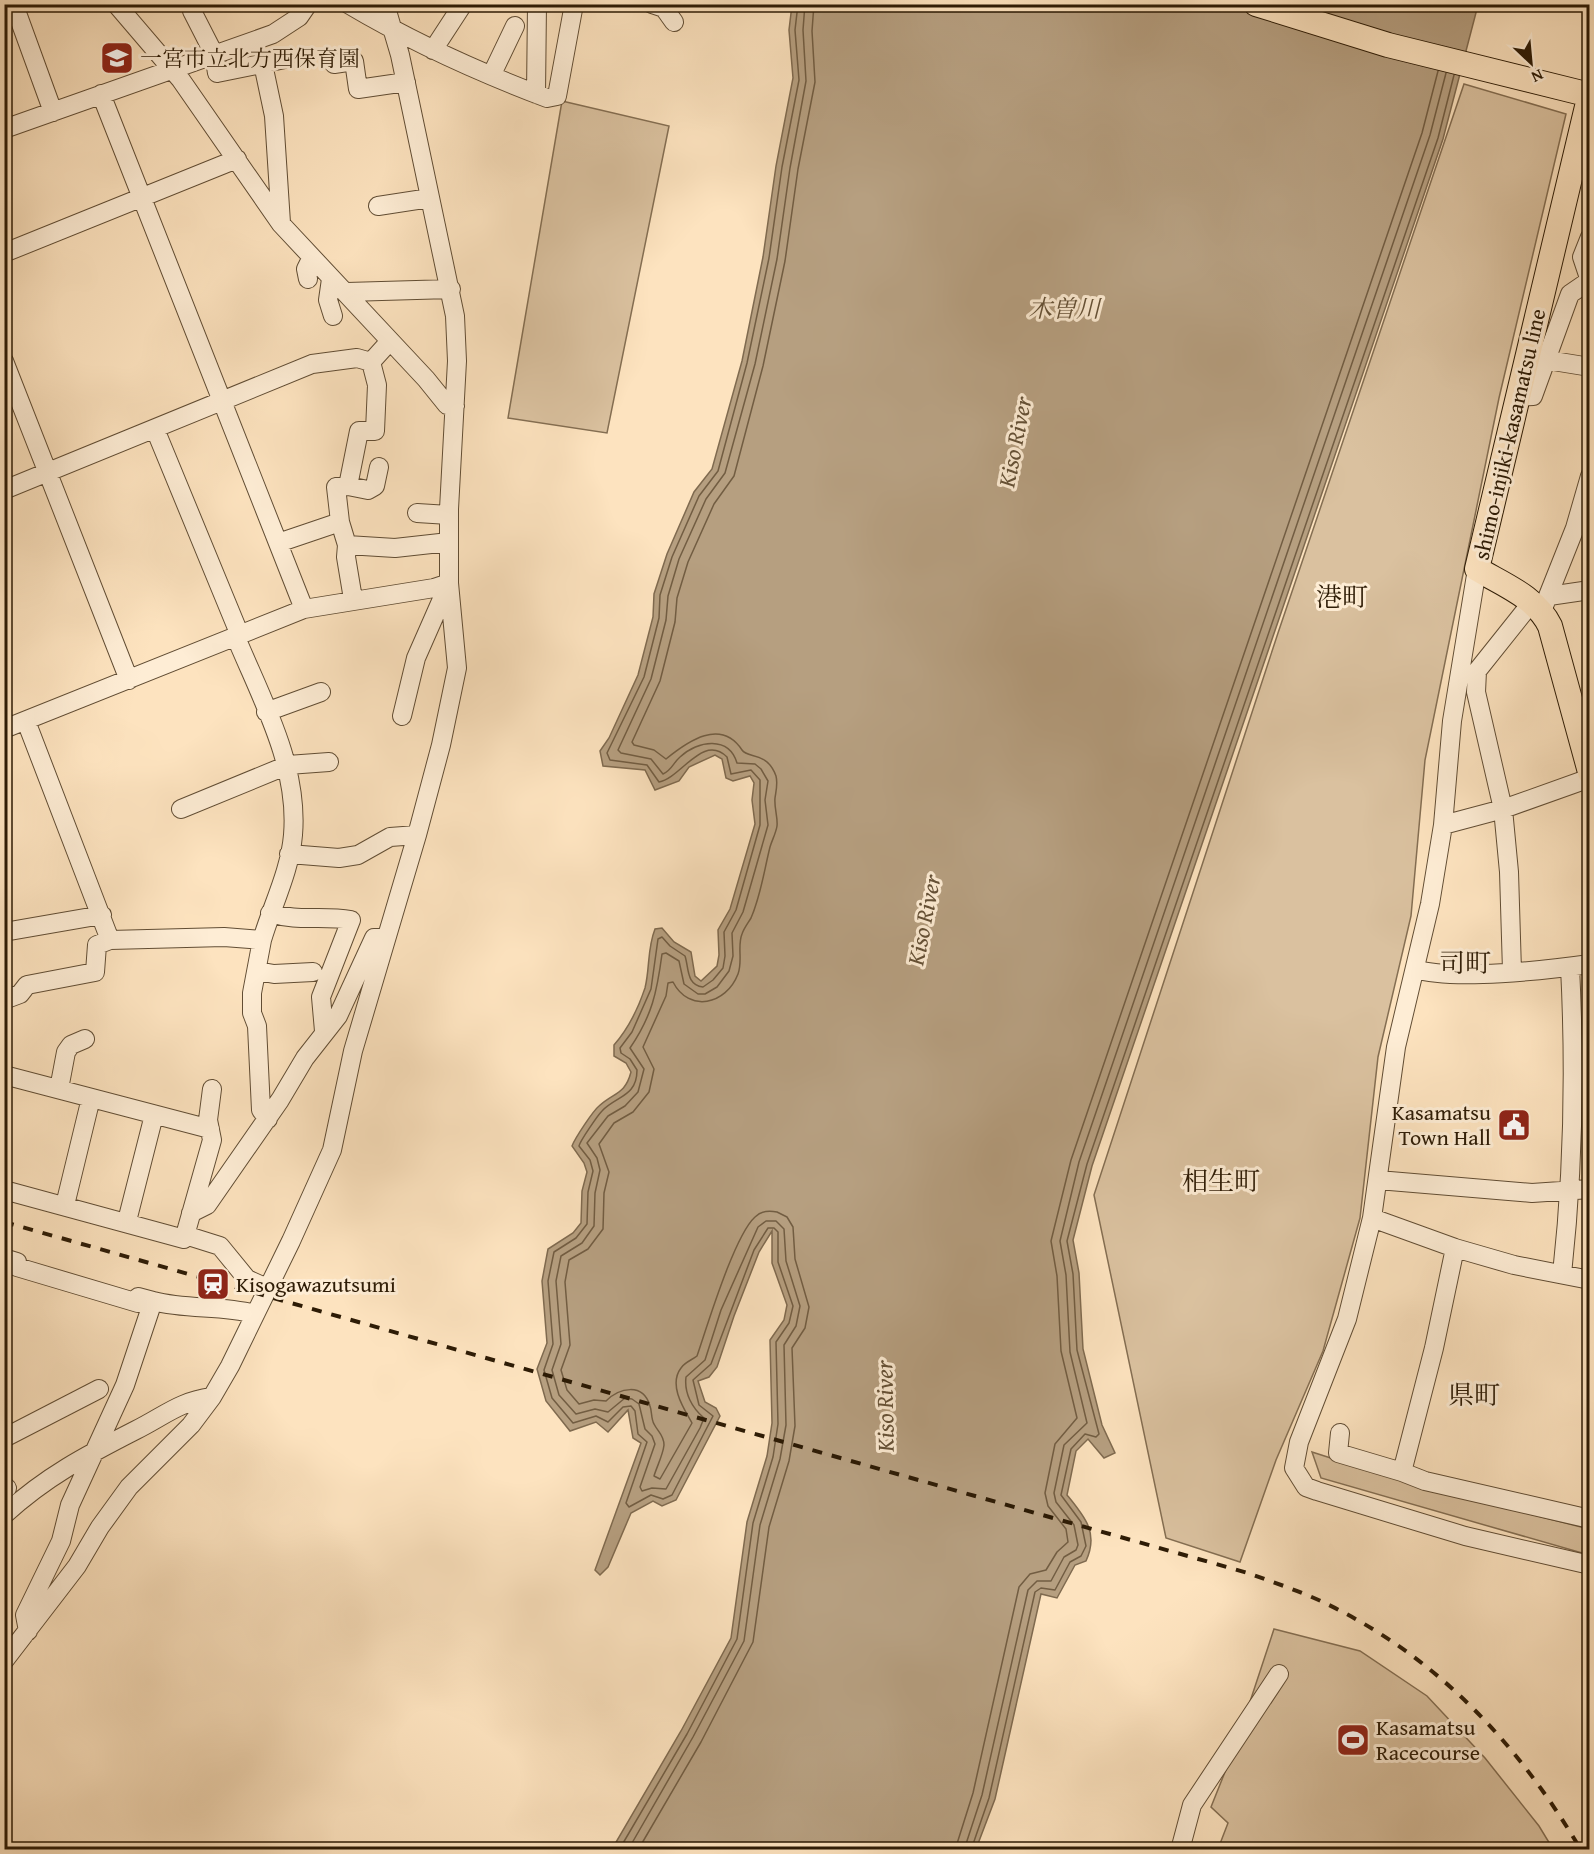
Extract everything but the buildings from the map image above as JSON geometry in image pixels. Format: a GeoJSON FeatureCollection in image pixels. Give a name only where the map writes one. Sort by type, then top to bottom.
{"type":"FeatureCollection","features":[{"type":"Feature","properties":{"kind":"main road"},"geometry":{"type":"LineString","coordinates":[[1256,4],[1388,45],[1589,95]]}},
{"type":"Feature","properties":{"kind":"main road","name":"shimo-injiki-kasamatsu line"},"geometry":{"type":"LineString","coordinates":[[1541,603],[1477,570],[1589,95]]}},
{"type":"Feature","properties":{"kind":"main road"},"geometry":{"type":"LineString","coordinates":[[1541,603],[1550,626],[1590,772]]}},
{"type":"Feature","properties":{"kind":"street"},"geometry":{"type":"LineString","coordinates":[[116,4],[172,68],[281,224],[311,259],[347,292],[447,405],[455,406]]}},
{"type":"Feature","properties":{"kind":"street"},"geometry":{"type":"LineString","coordinates":[[194,4],[192,11],[214,54],[217,73],[285,59]]}},
{"type":"Feature","properties":{"kind":"street"},"geometry":{"type":"LineString","coordinates":[[4,129],[273,34],[299,17],[308,4]]}},
{"type":"Feature","properties":{"kind":"street"},"geometry":{"type":"LineString","coordinates":[[348,4],[394,31],[433,50],[547,98],[557,96],[574,4]]}},
{"type":"Feature","properties":{"kind":"street"},"geometry":{"type":"LineString","coordinates":[[7,1654],[28,1631],[77,1566],[100,1527],[129,1487],[191,1425],[212,1397],[255,1314],[332,1150],[353,1051],[417,835],[457,668],[449,583],[449,515],[458,361],[451,289],[406,82],[385,4]]}},
{"type":"Feature","properties":{"kind":"street"},"geometry":{"type":"LineString","coordinates":[[433,50],[463,4]]}},
{"type":"Feature","properties":{"kind":"street"},"geometry":{"type":"LineString","coordinates":[[536,94],[537,4]]}},
{"type":"Feature","properties":{"kind":"street"},"geometry":{"type":"LineString","coordinates":[[652,4],[663,8],[674,22]]}},
{"type":"Feature","properties":{"kind":"street"},"geometry":{"type":"LineString","coordinates":[[17,13],[53,112]]}},
{"type":"Feature","properties":{"kind":"street"},"geometry":{"type":"LineString","coordinates":[[492,74],[515,26]]}},
{"type":"Feature","properties":{"kind":"street"},"geometry":{"type":"LineString","coordinates":[[334,64],[354,61],[358,88],[406,82]]}},
{"type":"Feature","properties":{"kind":"street"},"geometry":{"type":"LineString","coordinates":[[262,64],[274,116],[281,224]]}},
{"type":"Feature","properties":{"kind":"street"},"geometry":{"type":"LineString","coordinates":[[101,94],[144,197],[221,401],[304,609]]}},
{"type":"Feature","properties":{"kind":"street"},"geometry":{"type":"LineString","coordinates":[[4,253],[237,159]]}},
{"type":"Feature","properties":{"kind":"street"},"geometry":{"type":"LineString","coordinates":[[378,207],[430,198]]}},
{"type":"Feature","properties":{"kind":"street"},"geometry":{"type":"LineString","coordinates":[[1518,398],[1533,396],[1570,294],[1589,281],[1582,256],[1590,237]]}},
{"type":"Feature","properties":{"kind":"street"},"geometry":{"type":"LineString","coordinates":[[308,279],[306,269],[311,259]]}},
{"type":"Feature","properties":{"kind":"street"},"geometry":{"type":"LineString","coordinates":[[331,279],[328,300],[333,316]]}},
{"type":"Feature","properties":{"kind":"street"},"geometry":{"type":"LineString","coordinates":[[347,292],[451,289]]}},
{"type":"Feature","properties":{"kind":"street"},"geometry":{"type":"LineString","coordinates":[[371,362],[390,341]]}},
{"type":"Feature","properties":{"kind":"street"},"geometry":{"type":"LineString","coordinates":[[4,490],[312,364],[357,358],[371,362]]}},
{"type":"Feature","properties":{"kind":"street"},"geometry":{"type":"LineString","coordinates":[[1547,360],[1590,367]]}},
{"type":"Feature","properties":{"kind":"street"},"geometry":{"type":"LineString","coordinates":[[4,361],[129,680]]}},
{"type":"Feature","properties":{"kind":"street"},"geometry":{"type":"LineString","coordinates":[[348,486],[359,431],[375,431],[377,385],[371,362]]}},
{"type":"Feature","properties":{"kind":"street"},"geometry":{"type":"LineString","coordinates":[[155,429],[288,765],[294,834],[262,940],[252,993],[252,1013],[258,1026],[261,1110],[268,1119]]}},
{"type":"Feature","properties":{"kind":"street"},"geometry":{"type":"LineString","coordinates":[[353,599],[346,557],[347,545],[340,522],[336,487],[348,486],[368,490],[375,486],[379,467]]}},
{"type":"Feature","properties":{"kind":"street"},"geometry":{"type":"LineString","coordinates":[[1512,971],[1509,872],[1503,809],[1476,692],[1477,671],[1541,603],[1575,528],[1590,476]]}},
{"type":"Feature","properties":{"kind":"street"},"geometry":{"type":"LineString","coordinates":[[417,513],[449,515]]}},
{"type":"Feature","properties":{"kind":"street"},"geometry":{"type":"LineString","coordinates":[[278,543],[340,522]]}},
{"type":"Feature","properties":{"kind":"street"},"geometry":{"type":"LineString","coordinates":[[347,545],[395,548],[449,542]]}},
{"type":"Feature","properties":{"kind":"street"},"geometry":{"type":"LineString","coordinates":[[1477,570],[1452,721],[1443,825],[1430,904],[1396,1047],[1372,1218],[1347,1319],[1299,1442],[1294,1468],[1306,1487],[1317,1491],[1445,1530],[1590,1565]]}},
{"type":"Feature","properties":{"kind":"street"},"geometry":{"type":"LineString","coordinates":[[4,729],[304,609],[353,599],[434,588],[449,583]]}},
{"type":"Feature","properties":{"kind":"street"},"geometry":{"type":"LineString","coordinates":[[402,716],[416,658],[449,583]]}},
{"type":"Feature","properties":{"kind":"street"},"geometry":{"type":"LineString","coordinates":[[1541,603],[1590,590]]}},
{"type":"Feature","properties":{"kind":"street"},"geometry":{"type":"LineString","coordinates":[[266,712],[321,692]]}},
{"type":"Feature","properties":{"kind":"street"},"geometry":{"type":"LineString","coordinates":[[26,721],[110,940]]}},
{"type":"Feature","properties":{"kind":"street"},"geometry":{"type":"LineString","coordinates":[[180,808],[288,765],[329,762]]}},
{"type":"Feature","properties":{"kind":"street"},"geometry":{"type":"LineString","coordinates":[[1443,825],[1503,809],[1590,778]]}},
{"type":"Feature","properties":{"kind":"street"},"geometry":{"type":"LineString","coordinates":[[289,854],[339,858],[358,855],[390,837],[417,835]]}},
{"type":"Feature","properties":{"kind":"street"},"geometry":{"type":"LineString","coordinates":[[270,913],[289,919],[331,917],[351,920],[321,997],[324,1031]]}},
{"type":"Feature","properties":{"kind":"street"},"geometry":{"type":"LineString","coordinates":[[4,932],[102,915]]}},
{"type":"Feature","properties":{"kind":"street"},"geometry":{"type":"LineString","coordinates":[[4,1000],[20,994],[27,985],[95,972],[97,945],[110,940],[224,937],[262,940]]}},
{"type":"Feature","properties":{"kind":"street"},"geometry":{"type":"LineString","coordinates":[[191,1213],[207,1205],[268,1119],[324,1031],[338,1016],[374,938],[386,938]]}},
{"type":"Feature","properties":{"kind":"street"},"geometry":{"type":"LineString","coordinates":[[1415,969],[1431,974],[1512,971],[1590,964]]}},
{"type":"Feature","properties":{"kind":"street"},"geometry":{"type":"LineString","coordinates":[[1562,1274],[1568,1218],[1573,1032],[1570,967]]}},
{"type":"Feature","properties":{"kind":"street"},"geometry":{"type":"LineString","coordinates":[[257,971],[274,974],[313,972]]}},
{"type":"Feature","properties":{"kind":"street"},"geometry":{"type":"LineString","coordinates":[[59,1089],[66,1052],[71,1045],[85,1039]]}},
{"type":"Feature","properties":{"kind":"street"},"geometry":{"type":"LineString","coordinates":[[4,1075],[210,1129]]}},
{"type":"Feature","properties":{"kind":"street"},"geometry":{"type":"LineString","coordinates":[[4,1190],[127,1221],[184,1239],[212,1140],[208,1120],[212,1089]]}},
{"type":"Feature","properties":{"kind":"street"},"geometry":{"type":"LineString","coordinates":[[64,1205],[91,1098]]}},
{"type":"Feature","properties":{"kind":"street"},"geometry":{"type":"LineString","coordinates":[[127,1221],[154,1114]]}},
{"type":"Feature","properties":{"kind":"street"},"geometry":{"type":"LineString","coordinates":[[1378,1180],[1532,1192],[1568,1192],[1590,1189]]}},
{"type":"Feature","properties":{"kind":"street"},"geometry":{"type":"LineString","coordinates":[[1372,1218],[1455,1248],[1514,1265],[1590,1280]]}},
{"type":"Feature","properties":{"kind":"street"},"geometry":{"type":"LineString","coordinates":[[185,1235],[220,1246],[247,1279],[267,1288]]}},
{"type":"Feature","properties":{"kind":"street"},"geometry":{"type":"LineString","coordinates":[[1402,1472],[1434,1348],[1455,1248]]}},
{"type":"Feature","properties":{"kind":"street"},"geometry":{"type":"LineString","coordinates":[[4,1258],[17,1262],[17,1267],[138,1303],[138,1297],[172,1306],[230,1307],[255,1314]]}},
{"type":"Feature","properties":{"kind":"street"},"geometry":{"type":"LineString","coordinates":[[28,1631],[25,1615],[61,1541],[70,1505],[125,1385],[153,1301]]}},
{"type":"Feature","properties":{"kind":"street"},"geometry":{"type":"LineString","coordinates":[[4,1438],[99,1389]]}},
{"type":"Feature","properties":{"kind":"street"},"geometry":{"type":"LineString","coordinates":[[4,1515],[25,1496],[70,1463],[187,1401],[212,1397]]}},
{"type":"Feature","properties":{"kind":"street"},"geometry":{"type":"LineString","coordinates":[[1340,1433],[1338,1453],[1458,1489],[1590,1519]]}},
{"type":"Feature","properties":{"kind":"street"},"geometry":{"type":"LineString","coordinates":[[1180,1850],[1192,1804],[1279,1674]]}},
{"type":"Feature","properties":{"kind":"shaded area"},"geometry":{"type":"Polygon","coordinates":[[[1464,84],[1566,114],[1499,398],[1425,760],[1411,916],[1378,1057],[1360,1218],[1323,1351],[1276,1460],[1240,1562],[1166,1538],[1094,1195],[1278,633],[1464,84]]]}},
{"type":"Feature","properties":{"kind":"shaded area"},"geometry":{"type":"Polygon","coordinates":[[[562,101],[669,126],[607,433],[508,418],[562,101]]]}},
{"type":"Feature","properties":{"kind":"shaded area"},"geometry":{"type":"Polygon","coordinates":[[[1312,1452],[1415,1485],[1589,1529],[1589,1555],[1321,1478],[1312,1452]]]}},
{"type":"Feature","properties":{"kind":"shaded area","name":"Kasamatsu Racecourse"},"geometry":{"type":"Polygon","coordinates":[[[1274,1629],[1360,1651],[1427,1696],[1485,1758],[1539,1826],[1553,1849],[1218,1849],[1228,1823],[1211,1807],[1235,1747],[1274,1629]]]}},
{"type":"Feature","properties":{"kind":"water","name":"木曽川"},"geometry":{"type":"Polygon","coordinates":[[[792,5],[1478,5],[1443,139],[1092,1166],[1073,1240],[1079,1273],[1083,1349],[1102,1425],[1115,1453],[1104,1458],[1088,1439],[1076,1451],[1067,1495],[1088,1526],[1090,1551],[1086,1561],[1075,1565],[1057,1598],[1041,1594],[995,1799],[976,1849],[612,1849],[681,1731],[731,1638],[747,1522],[767,1456],[772,1423],[770,1340],[784,1320],[787,1305],[772,1263],[772,1231],[759,1252],[717,1367],[709,1377],[698,1381],[705,1402],[716,1408],[720,1416],[676,1500],[662,1506],[653,1501],[631,1513],[608,1567],[600,1575],[595,1570],[641,1443],[633,1438],[628,1410],[608,1432],[596,1422],[570,1431],[546,1401],[537,1369],[547,1343],[542,1281],[548,1249],[573,1233],[581,1223],[582,1191],[587,1172],[584,1163],[572,1146],[596,1109],[622,1089],[629,1079],[631,1072],[626,1063],[614,1056],[614,1045],[632,1018],[645,988],[655,929],[662,928],[674,942],[691,952],[695,976],[701,981],[717,966],[718,930],[730,909],[755,824],[752,800],[754,783],[750,776],[733,781],[726,778],[722,759],[715,755],[689,767],[679,781],[655,790],[645,770],[603,766],[600,751],[609,738],[638,675],[653,617],[654,594],[667,554],[694,492],[712,469],[742,361],[763,257],[776,166],[793,78],[789,30],[792,5]]]}},
{"type":"Feature","properties":{"kind":"railway"},"geometry":{"type":"LineString","coordinates":[[4,1222],[1248,1573],[1299,1592],[1369,1627],[1406,1651],[1473,1708],[1531,1775],[1581,1850]]}},
{"type":"Feature","properties":{"kind":"place","name":"一宮市立北方西保育園"},"geometry":{"type":"Point","coordinates":[117,58]}},
{"type":"Feature","properties":{"kind":"place","name":"Kasamatsu Town Hall"},"geometry":{"type":"Point","coordinates":[1514,1125]}},
{"type":"Feature","properties":{"kind":"place","name":"Kisogawazutsumi"},"geometry":{"type":"Point","coordinates":[213,1284]}},
{"type":"Feature","properties":{"kind":"place","name":"Kasamatsu Racecourse"},"geometry":{"type":"Point","coordinates":[1353,1740]}},
{"type":"Feature","properties":{"kind":"district","name":"港町"},"geometry":{"type":"Point","coordinates":[1342,597]}},
{"type":"Feature","properties":{"kind":"district","name":"司町"},"geometry":{"type":"Point","coordinates":[1465,963]}},
{"type":"Feature","properties":{"kind":"district","name":"相生町"},"geometry":{"type":"Point","coordinates":[1221,1181]}},
{"type":"Feature","properties":{"kind":"district","name":"県町"},"geometry":{"type":"Point","coordinates":[1474,1395]}},
{"type":"Feature","properties":{"kind":"water label","name":"Kiso River"},"geometry":{"type":"Point","coordinates":[1015,442]}},
{"type":"Feature","properties":{"kind":"water label","name":"Kiso River"},"geometry":{"type":"Point","coordinates":[924,920]}},
{"type":"Feature","properties":{"kind":"water label","name":"Kiso River"},"geometry":{"type":"Point","coordinates":[885,1406]}}]}
